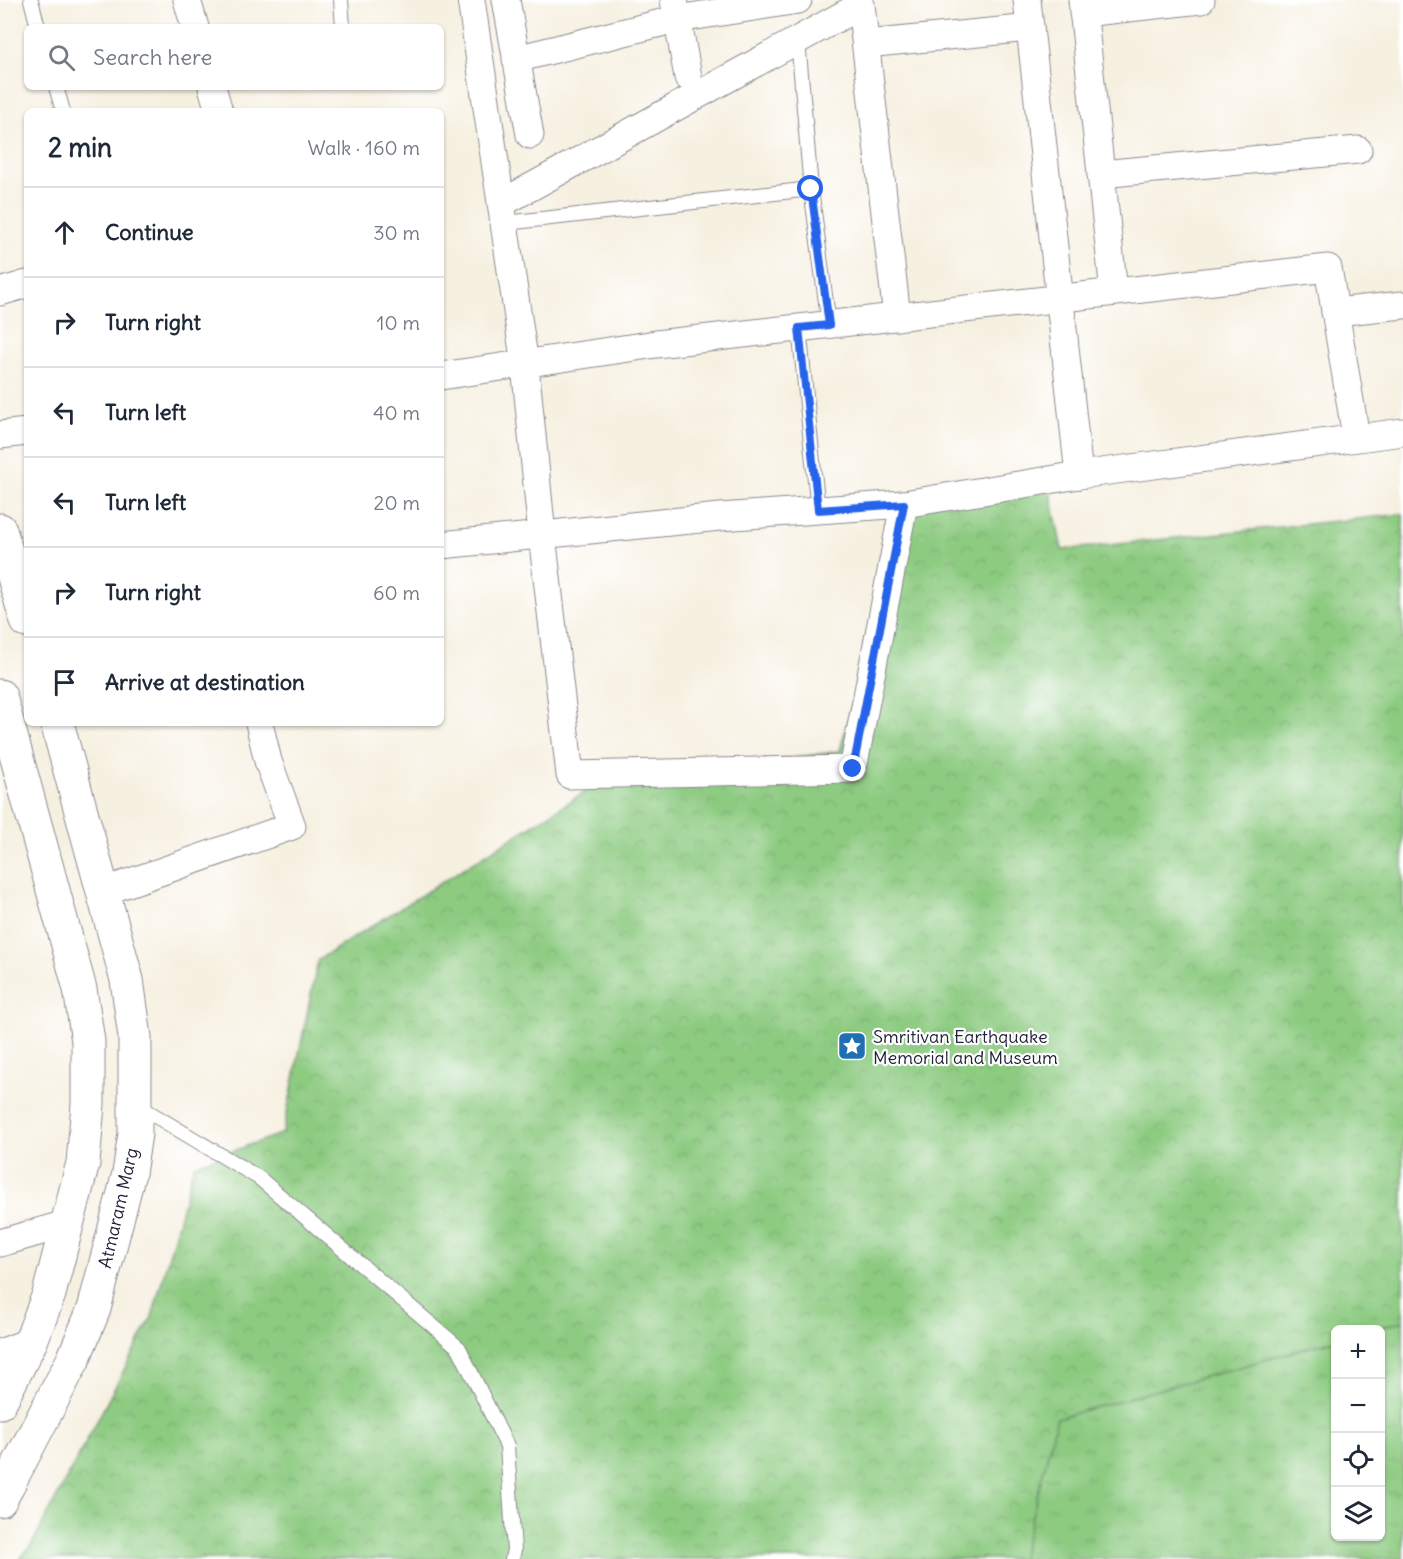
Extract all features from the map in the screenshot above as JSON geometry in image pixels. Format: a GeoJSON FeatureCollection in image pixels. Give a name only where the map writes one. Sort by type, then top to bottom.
{"type":"FeatureCollection","features":[{"type":"Feature","properties":{"kind":"main road"},"geometry":{"type":"LineString","coordinates":[[0,530],[24,611]]}},
{"type":"Feature","properties":{"kind":"main road"},"geometry":{"type":"LineString","coordinates":[[0,696],[73,953],[87,1041],[87,1130],[83,1163],[49,1294],[31,1341],[0,1402]]}},
{"type":"Feature","properties":{"kind":"main road","name":"Atmaram Marg"},"geometry":{"type":"LineString","coordinates":[[0,1500],[74,1360],[94,1309],[129,1173],[136,1104],[135,1037],[129,992],[105,891],[58,726]]}},
{"type":"Feature","properties":{"kind":"street"},"geometry":{"type":"LineString","coordinates":[[187,0],[194,24]]}},
{"type":"Feature","properties":{"kind":"street"},"geometry":{"type":"LineString","coordinates":[[471,0],[525,365],[570,775],[853,769],[904,504]]}},
{"type":"Feature","properties":{"kind":"street"},"geometry":{"type":"LineString","coordinates":[[506,0],[530,135]]}},
{"type":"Feature","properties":{"kind":"street"},"geometry":{"type":"LineString","coordinates":[[516,59],[676,10],[798,0]]}},
{"type":"Feature","properties":{"kind":"street"},"geometry":{"type":"LineString","coordinates":[[1027,0],[1079,475]]}},
{"type":"Feature","properties":{"kind":"street"},"geometry":{"type":"LineString","coordinates":[[1114,292],[1082,7],[1201,0]]}},
{"type":"Feature","properties":{"kind":"street"},"geometry":{"type":"LineString","coordinates":[[504,213],[861,5],[897,317]]}},
{"type":"Feature","properties":{"kind":"street"},"geometry":{"type":"LineString","coordinates":[[676,10],[688,76]]}},
{"type":"Feature","properties":{"kind":"street"},"geometry":{"type":"LineString","coordinates":[[866,44],[1030,28]]}},
{"type":"Feature","properties":{"kind":"street"},"geometry":{"type":"LineString","coordinates":[[213,90],[218,108]]}},
{"type":"Feature","properties":{"kind":"street"},"geometry":{"type":"LineString","coordinates":[[1101,174],[1358,150]]}},
{"type":"Feature","properties":{"kind":"street"},"geometry":{"type":"LineString","coordinates":[[444,376],[656,344],[1328,268],[1356,437]]}},
{"type":"Feature","properties":{"kind":"street"},"geometry":{"type":"LineString","coordinates":[[0,292],[24,286]]}},
{"type":"Feature","properties":{"kind":"street"},"geometry":{"type":"LineString","coordinates":[[1335,312],[1403,305]]}},
{"type":"Feature","properties":{"kind":"street"},"geometry":{"type":"LineString","coordinates":[[0,435],[24,432]]}},
{"type":"Feature","properties":{"kind":"street"},"geometry":{"type":"LineString","coordinates":[[444,545],[904,504],[1079,475],[1403,432]]}},
{"type":"Feature","properties":{"kind":"street"},"geometry":{"type":"LineString","coordinates":[[105,891],[292,826],[268,760],[260,726]]}},
{"type":"Feature","properties":{"kind":"street"},"geometry":{"type":"LineString","coordinates":[[0,1243],[66,1224]]}},
{"type":"Feature","properties":{"kind":"street"},"geometry":{"type":"LineString","coordinates":[[0,1353],[31,1341]]}},
{"type":"Feature","properties":{"kind":"lane"},"geometry":{"type":"LineString","coordinates":[[31,0],[37,24]]}},
{"type":"Feature","properties":{"kind":"lane"},"geometry":{"type":"LineString","coordinates":[[341,0],[343,24]]}},
{"type":"Feature","properties":{"kind":"lane"},"geometry":{"type":"LineString","coordinates":[[798,40],[811,189],[829,325]]}},
{"type":"Feature","properties":{"kind":"lane"},"geometry":{"type":"LineString","coordinates":[[57,90],[62,108]]}},
{"type":"Feature","properties":{"kind":"lane"},"geometry":{"type":"LineString","coordinates":[[504,213],[811,189]]}},
{"type":"Feature","properties":{"kind":"lane"},"geometry":{"type":"LineString","coordinates":[[799,328],[818,510]]}},
{"type":"Feature","properties":{"kind":"lane"},"geometry":{"type":"LineString","coordinates":[[136,1104],[259,1178],[459,1348],[507,1446],[514,1550],[512,1559]]}},
{"type":"Feature","properties":{"kind":"green space","name":"Smritivan Earthquake Memorial and Museum"},"geometry":{"type":"Polygon","coordinates":[[[1049,485],[1062,550],[1403,514],[1403,1321],[1385,1326],[1331,1325],[1331,1341],[1057,1418],[1021,1559],[20,1559],[32,1544],[152,1317],[194,1165],[283,1133],[318,960],[593,787],[840,751],[904,504],[1049,485]]]}},
{"type":"Feature","properties":{"kind":"green space"},"geometry":{"type":"Polygon","coordinates":[[[1403,1321],[1403,1559],[1021,1559],[1056,1418],[1331,1341],[1331,1541],[1385,1541],[1385,1326],[1403,1321]]]}},
{"type":"Feature","properties":{"kind":"place","name":"Smritivan Earthquake Memorial and Museum"},"geometry":{"type":"Point","coordinates":[852,1046]}},
{"type":"Feature","properties":{"kind":"route"},"geometry":{"type":"LineString","coordinates":[[811,189],[829,325],[799,328],[818,510],[904,504],[853,769]]}}]}
